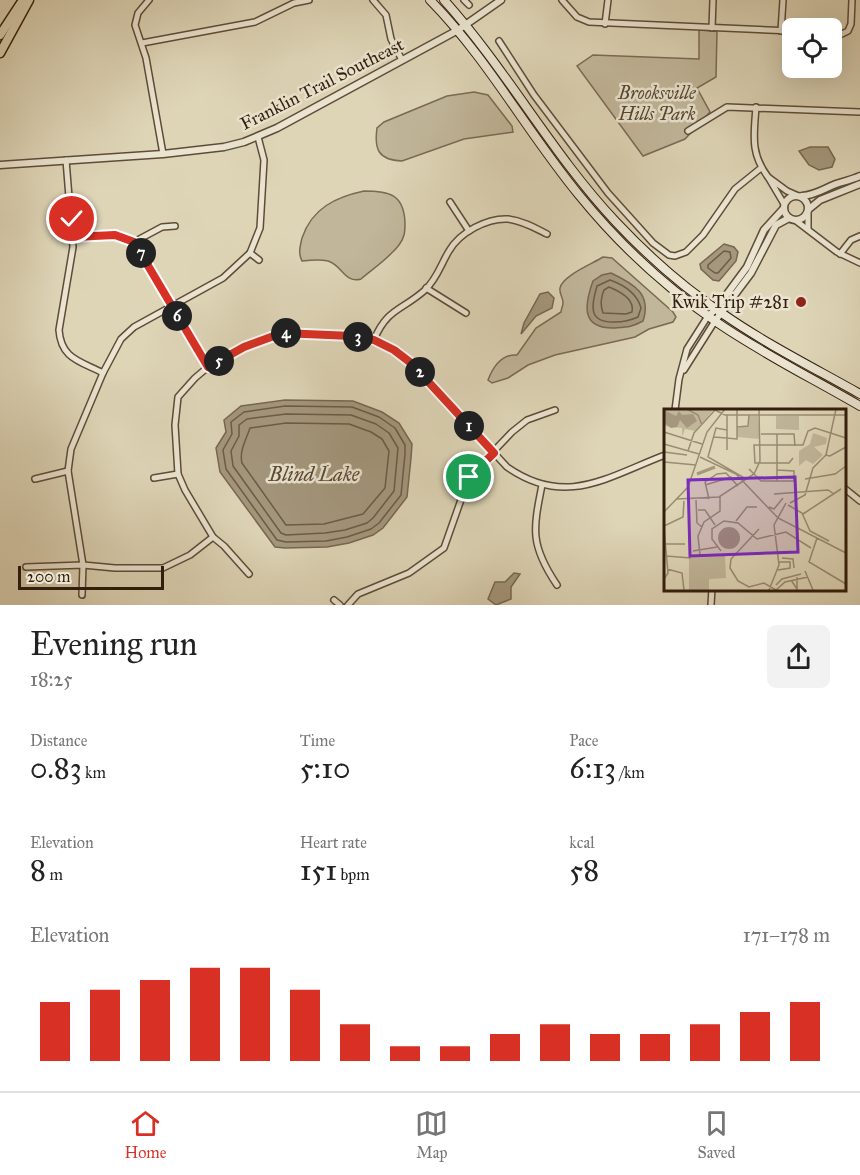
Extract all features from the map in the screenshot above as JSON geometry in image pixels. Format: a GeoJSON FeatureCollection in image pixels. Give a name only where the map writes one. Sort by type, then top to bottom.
{"type":"FeatureCollection","features":[{"type":"Feature","properties":{"kind":"main road"},"geometry":{"type":"LineString","coordinates":[[0,35],[23,0]]}},
{"type":"Feature","properties":{"kind":"main road"},"geometry":{"type":"LineString","coordinates":[[0,53],[29,0]]}},
{"type":"Feature","properties":{"kind":"main road"},"geometry":{"type":"LineString","coordinates":[[430,0],[458,30],[593,211],[656,275],[712,319],[752,345],[860,406]]}},
{"type":"Feature","properties":{"kind":"main road"},"geometry":{"type":"LineString","coordinates":[[444,0],[466,24],[572,169],[614,220],[662,267],[719,312],[860,394]]}},
{"type":"Feature","properties":{"kind":"street"},"geometry":{"type":"LineString","coordinates":[[149,0],[138,13],[135,25],[142,43],[163,154]]}},
{"type":"Feature","properties":{"kind":"street"},"geometry":{"type":"LineString","coordinates":[[142,43],[255,22],[294,3],[309,0]]}},
{"type":"Feature","properties":{"kind":"street"},"geometry":{"type":"LineString","coordinates":[[373,0],[386,15],[391,39],[402,60]]}},
{"type":"Feature","properties":{"kind":"street"},"geometry":{"type":"LineString","coordinates":[[465,0],[469,5]]}},
{"type":"Feature","properties":{"kind":"street","name":"Franklin Trail Southeast"},"geometry":{"type":"LineString","coordinates":[[0,165],[163,154],[224,147],[258,137],[458,30],[501,0]]}},
{"type":"Feature","properties":{"kind":"street"},"geometry":{"type":"LineString","coordinates":[[562,0],[576,17],[589,22],[781,31],[783,0]]}},
{"type":"Feature","properties":{"kind":"street"},"geometry":{"type":"LineString","coordinates":[[605,24],[608,0]]}},
{"type":"Feature","properties":{"kind":"street"},"geometry":{"type":"LineString","coordinates":[[712,28],[713,0]]}},
{"type":"Feature","properties":{"kind":"street"},"geometry":{"type":"LineString","coordinates":[[842,34],[848,31],[851,24],[852,0]]}},
{"type":"Feature","properties":{"kind":"street"},"geometry":{"type":"LineString","coordinates":[[499,41],[534,95],[608,193],[653,243],[669,255],[675,256],[686,252],[703,235],[735,189],[761,168]]}},
{"type":"Feature","properties":{"kind":"street"},"geometry":{"type":"LineString","coordinates":[[688,131],[720,109],[735,106],[860,112]]}},
{"type":"Feature","properties":{"kind":"street"},"geometry":{"type":"LineString","coordinates":[[756,107],[754,149],[761,168],[777,189],[792,219],[840,254],[860,263]]}},
{"type":"Feature","properties":{"kind":"street"},"geometry":{"type":"LineString","coordinates":[[82,595],[83,565],[68,471],[71,449],[115,347],[127,333],[223,278],[250,254],[260,228],[264,160],[258,137]]}},
{"type":"Feature","properties":{"kind":"street"},"geometry":{"type":"LineString","coordinates":[[66,160],[73,237],[72,256],[59,330],[60,340],[65,353],[103,373]]}},
{"type":"Feature","properties":{"kind":"street"},"geometry":{"type":"LineString","coordinates":[[719,312],[747,267],[764,230],[789,197],[812,196],[837,183],[860,176]]}},
{"type":"Feature","properties":{"kind":"street"},"geometry":{"type":"LineString","coordinates":[[768,177],[787,191],[807,201],[808,229]]}},
{"type":"Feature","properties":{"kind":"street"},"geometry":{"type":"LineString","coordinates":[[675,409],[687,349],[751,273],[776,225],[804,217],[820,200],[860,184]]}},
{"type":"Feature","properties":{"kind":"street"},"geometry":{"type":"LineString","coordinates":[[450,202],[469,231]]}},
{"type":"Feature","properties":{"kind":"street"},"geometry":{"type":"LineString","coordinates":[[374,340],[379,327],[391,313],[426,288],[442,267],[450,249],[469,231],[488,222],[507,219],[525,223],[547,234]]}},
{"type":"Feature","properties":{"kind":"street"},"geometry":{"type":"LineString","coordinates":[[134,242],[162,227],[176,226]]}},
{"type":"Feature","properties":{"kind":"street"},"geometry":{"type":"LineString","coordinates":[[73,237],[115,235],[134,242],[208,367]]}},
{"type":"Feature","properties":{"kind":"street"},"geometry":{"type":"LineString","coordinates":[[840,254],[851,240],[860,236]]}},
{"type":"Feature","properties":{"kind":"street"},"geometry":{"type":"LineString","coordinates":[[250,254],[259,260]]}},
{"type":"Feature","properties":{"kind":"street"},"geometry":{"type":"LineString","coordinates":[[426,288],[466,313]]}},
{"type":"Feature","properties":{"kind":"street"},"geometry":{"type":"LineString","coordinates":[[249,574],[213,537],[178,474],[175,425],[178,397],[208,367],[244,347],[282,333],[352,336],[374,340],[394,350],[411,363],[507,467],[522,478],[542,485],[567,489],[590,485],[664,455]]}},
{"type":"Feature","properties":{"kind":"street"},"geometry":{"type":"LineString","coordinates":[[348,605],[358,594],[409,573],[444,548],[469,477],[512,432],[527,420],[555,410]]}},
{"type":"Feature","properties":{"kind":"street"},"geometry":{"type":"LineString","coordinates":[[36,478],[68,471]]}},
{"type":"Feature","properties":{"kind":"street"},"geometry":{"type":"LineString","coordinates":[[154,478],[178,474]]}},
{"type":"Feature","properties":{"kind":"street"},"geometry":{"type":"LineString","coordinates":[[542,485],[534,526],[536,548],[557,585]]}},
{"type":"Feature","properties":{"kind":"street"},"geometry":{"type":"LineString","coordinates":[[845,490],[860,501]]}},
{"type":"Feature","properties":{"kind":"street"},"geometry":{"type":"LineString","coordinates":[[26,567],[83,565],[163,568],[190,555],[213,537]]}},
{"type":"Feature","properties":{"kind":"street"},"geometry":{"type":"LineString","coordinates":[[711,605],[712,590]]}},
{"type":"Feature","properties":{"kind":"street"},"geometry":{"type":"LineString","coordinates":[[334,600],[340,605]]}},
{"type":"Feature","properties":{"kind":"green space","name":"Brooksville Hills Park"},"geometry":{"type":"Polygon","coordinates":[[[699,30],[717,31],[716,77],[697,88],[710,112],[685,139],[643,156],[577,66],[593,55],[699,59],[699,30]]]}},
{"type":"Feature","properties":{"kind":"green space"},"geometry":{"type":"Polygon","coordinates":[[[474,92],[488,95],[512,126],[513,132],[464,139],[402,161],[388,158],[379,152],[376,142],[377,128],[384,122],[447,96],[474,92]]]}},
{"type":"Feature","properties":{"kind":"green space"},"geometry":{"type":"Polygon","coordinates":[[[364,191],[388,193],[394,196],[402,206],[405,231],[395,250],[361,279],[356,280],[347,277],[337,266],[328,261],[302,261],[300,247],[302,238],[312,219],[335,201],[364,191]]]}},
{"type":"Feature","properties":{"kind":"green space"},"geometry":{"type":"Polygon","coordinates":[[[603,257],[612,258],[673,312],[676,317],[673,322],[649,329],[635,337],[555,355],[528,365],[508,378],[492,383],[488,380],[499,362],[512,355],[517,355],[536,328],[561,312],[563,303],[560,288],[566,279],[603,257]]]}},
{"type":"Feature","properties":{"kind":"water"},"geometry":{"type":"Polygon","coordinates":[[[810,147],[828,147],[835,159],[832,167],[819,170],[809,165],[799,151],[810,147]]]}},
{"type":"Feature","properties":{"kind":"water"},"geometry":{"type":"Polygon","coordinates":[[[724,244],[734,247],[738,252],[736,261],[719,281],[713,280],[701,269],[700,264],[724,244]]]}},
{"type":"Feature","properties":{"kind":"water"},"geometry":{"type":"Polygon","coordinates":[[[611,273],[634,286],[643,297],[645,312],[643,321],[615,328],[596,325],[591,320],[587,307],[593,281],[602,275],[611,273]]]}},
{"type":"Feature","properties":{"kind":"water"},"geometry":{"type":"Polygon","coordinates":[[[548,292],[554,298],[552,308],[536,316],[521,334],[524,323],[540,294],[548,292]]]}},
{"type":"Feature","properties":{"kind":"water","name":"Blind Lake"},"geometry":{"type":"Polygon","coordinates":[[[285,400],[353,401],[382,412],[399,423],[412,444],[407,497],[383,528],[373,535],[327,547],[275,547],[220,472],[216,448],[226,432],[224,420],[241,406],[285,400]]]}},
{"type":"Feature","properties":{"kind":"water"},"geometry":{"type":"Polygon","coordinates":[[[514,573],[520,574],[511,587],[511,599],[496,605],[488,599],[495,582],[505,582],[514,573]]]}},
{"type":"Feature","properties":{"kind":"place","name":"Kwik Trip #281"},"geometry":{"type":"Point","coordinates":[801,302]}},
{"type":"Feature","properties":{"kind":"route"},"geometry":{"type":"LineString","coordinates":[[72,219],[73,237],[115,235],[134,242],[208,367],[244,347],[282,333],[361,337],[374,340],[403,356],[494,453],[469,477]]}}]}
